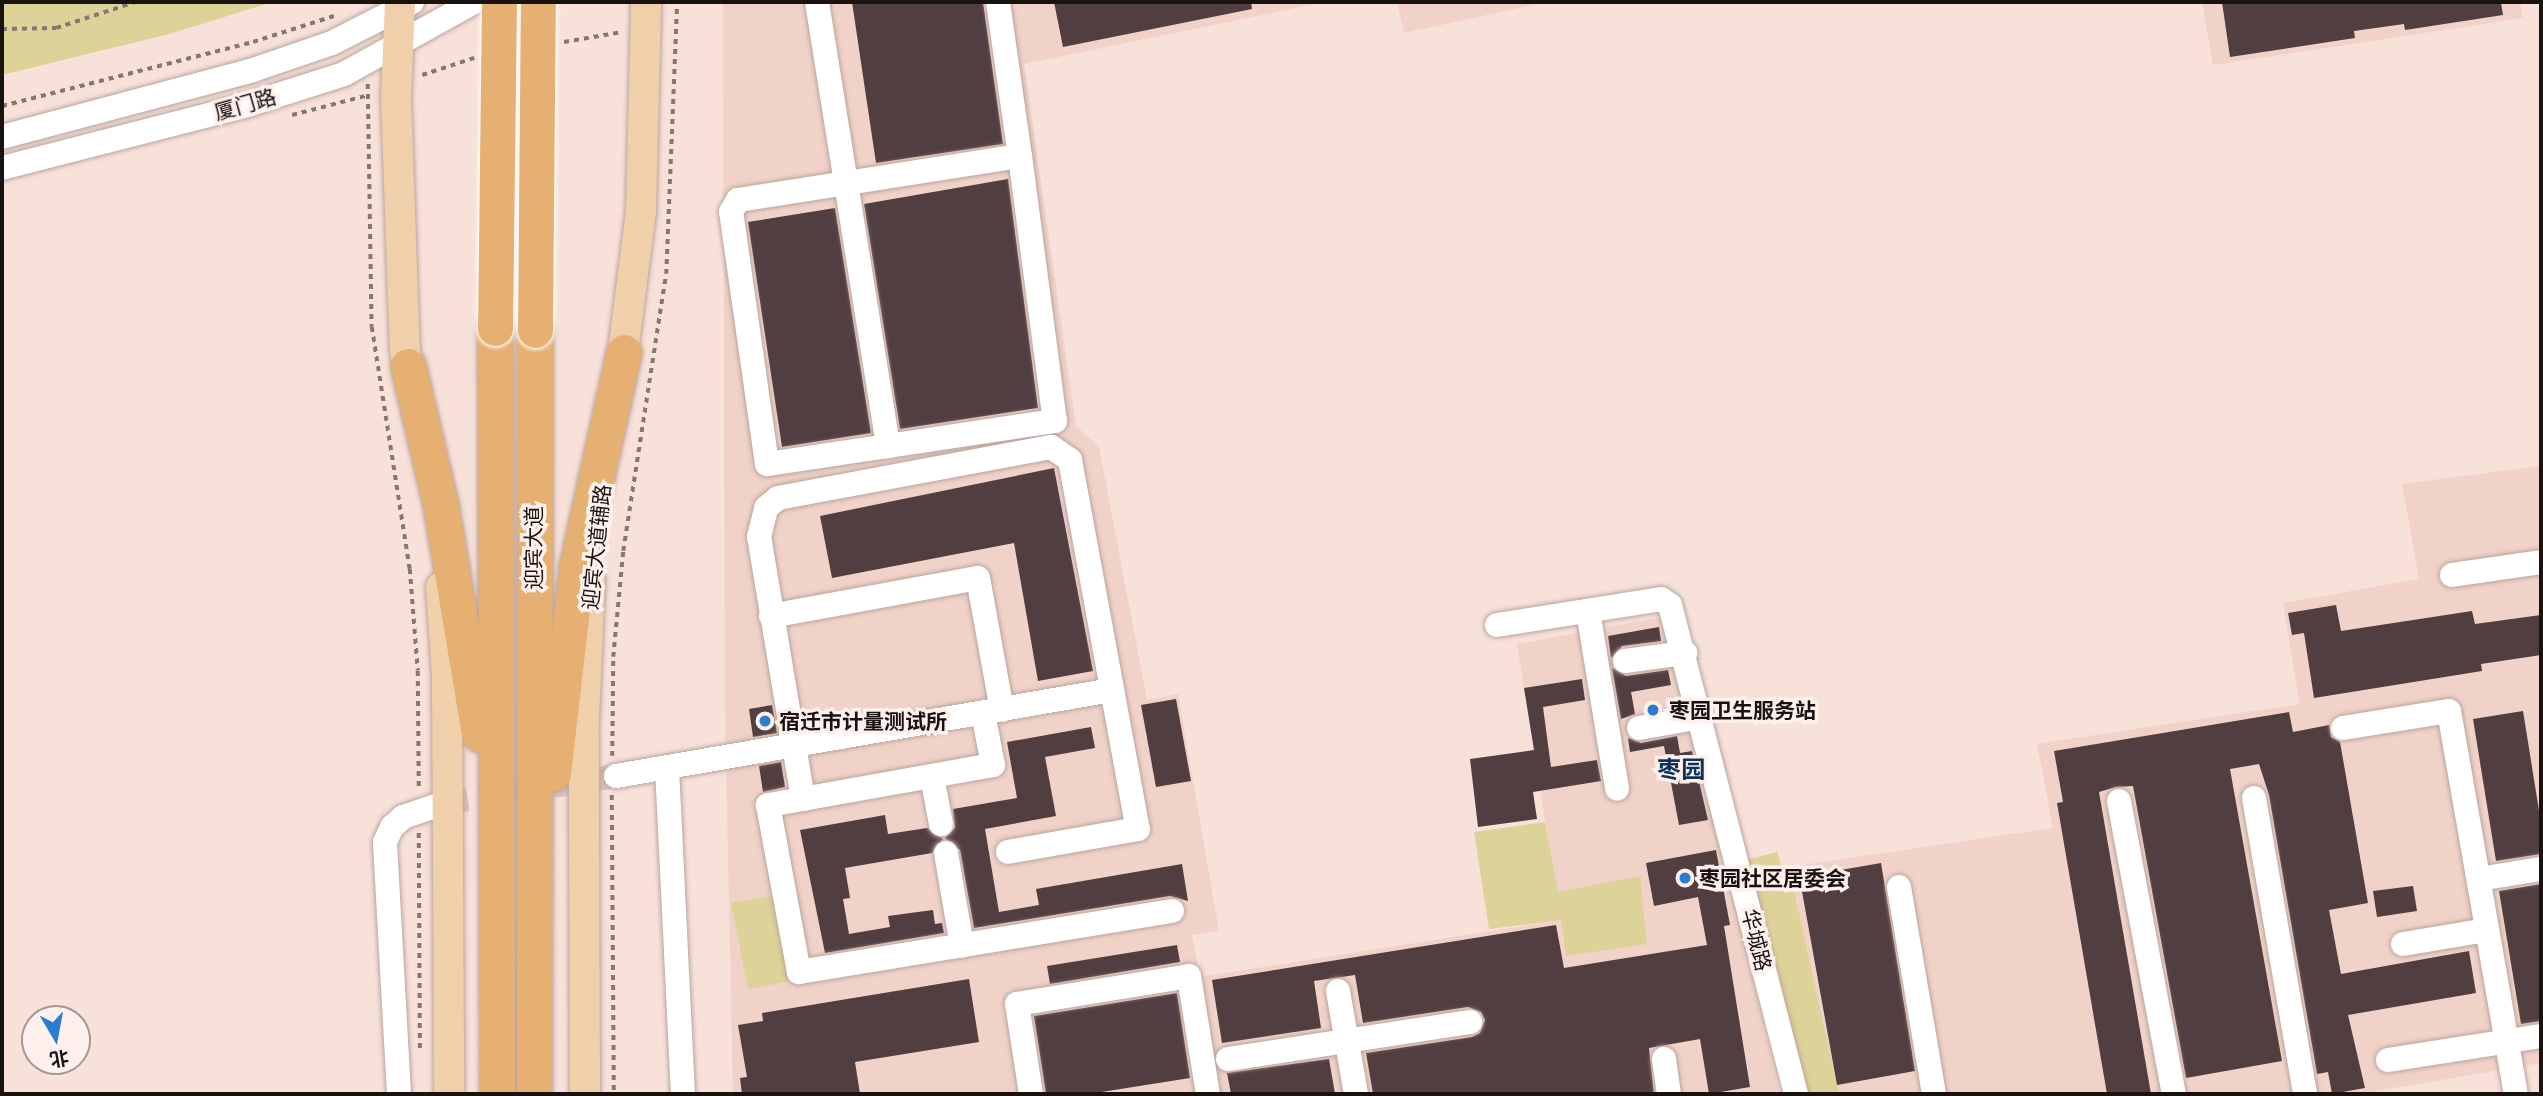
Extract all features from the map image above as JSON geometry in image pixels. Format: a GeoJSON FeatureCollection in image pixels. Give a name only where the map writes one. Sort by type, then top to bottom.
{"type":"FeatureCollection","features":[{"type":"Feature","properties":{"kind":"highway","name":"迎宾大道"},"geometry":{"type":"LineString","coordinates":[[497,1094],[495,328],[499,2]]}},
{"type":"Feature","properties":{"kind":"highway","name":"迎宾大道"},"geometry":{"type":"LineString","coordinates":[[534,1094],[538,2]]}},
{"type":"Feature","properties":{"kind":"highway"},"geometry":{"type":"LineString","coordinates":[[547,1094],[554,1045],[553,760],[559,695],[577,565],[624,352]]}},
{"type":"Feature","properties":{"kind":"highway"},"geometry":{"type":"LineString","coordinates":[[408,366],[452,568],[496,875]]}},
{"type":"Feature","properties":{"kind":"main road"},"geometry":{"type":"LineString","coordinates":[[404,4],[396,85],[408,366],[437,525],[447,674],[449,1094]]}},
{"type":"Feature","properties":{"kind":"main road","name":"迎宾大道辅路"},"geometry":{"type":"LineString","coordinates":[[585,1094],[584,719],[590,578],[624,352],[641,211],[646,15]]}},
{"type":"Feature","properties":{"kind":"street","name":"厦门路"},"geometry":{"type":"LineString","coordinates":[[2,168],[247,105],[344,74],[474,2]]}},
{"type":"Feature","properties":{"kind":"street"},"geometry":{"type":"LineString","coordinates":[[817,2],[888,446]]}},
{"type":"Feature","properties":{"kind":"street"},"geometry":{"type":"LineString","coordinates":[[998,2],[1020,156],[1055,421],[766,464],[731,212],[738,200],[846,181],[1020,156]]}},
{"type":"Feature","properties":{"kind":"street","name":"厦门路"},"geometry":{"type":"LineString","coordinates":[[2,137],[253,70],[332,44],[404,4]]}},
{"type":"Feature","properties":{"kind":"street"},"geometry":{"type":"LineString","coordinates":[[803,799],[771,616],[760,523],[766,508],[778,498],[1051,447],[1070,460],[1138,829],[1008,852]]}},
{"type":"Feature","properties":{"kind":"street"},"geometry":{"type":"LineString","coordinates":[[2452,575],[2541,562]]}},
{"type":"Feature","properties":{"kind":"street"},"geometry":{"type":"LineString","coordinates":[[771,616],[978,578],[992,711],[993,765],[768,805],[799,972],[1172,911]]}},
{"type":"Feature","properties":{"kind":"street","name":"华城路"},"geometry":{"type":"LineString","coordinates":[[1588,611],[1661,599],[1670,605],[1685,653],[1797,1094]]}},
{"type":"Feature","properties":{"kind":"street"},"geometry":{"type":"LineString","coordinates":[[1497,625],[1588,611],[1617,789]]}},
{"type":"Feature","properties":{"kind":"street"},"geometry":{"type":"LineString","coordinates":[[1625,661],[1685,653]]}},
{"type":"Feature","properties":{"kind":"street"},"geometry":{"type":"LineString","coordinates":[[614,777],[1112,690]]}},
{"type":"Feature","properties":{"kind":"street"},"geometry":{"type":"LineString","coordinates":[[2343,728],[2449,711],[2516,1094]]}},
{"type":"Feature","properties":{"kind":"street"},"geometry":{"type":"LineString","coordinates":[[1639,728],[1701,717]]}},
{"type":"Feature","properties":{"kind":"street"},"geometry":{"type":"LineString","coordinates":[[667,768],[683,1094]]}},
{"type":"Feature","properties":{"kind":"street"},"geometry":{"type":"LineString","coordinates":[[932,776],[941,824]]}},
{"type":"Feature","properties":{"kind":"street"},"geometry":{"type":"LineString","coordinates":[[2254,798],[2305,1094]]}},
{"type":"Feature","properties":{"kind":"street"},"geometry":{"type":"LineString","coordinates":[[2119,801],[2174,1094]]}},
{"type":"Feature","properties":{"kind":"street"},"geometry":{"type":"LineString","coordinates":[[399,1094],[385,842],[392,827],[403,817],[443,803]]}},
{"type":"Feature","properties":{"kind":"street"},"geometry":{"type":"LineString","coordinates":[[946,853],[962,946]]}},
{"type":"Feature","properties":{"kind":"street"},"geometry":{"type":"LineString","coordinates":[[2479,879],[2541,869]]}},
{"type":"Feature","properties":{"kind":"street"},"geometry":{"type":"LineString","coordinates":[[1899,887],[1934,1094]]}},
{"type":"Feature","properties":{"kind":"street"},"geometry":{"type":"LineString","coordinates":[[2403,944],[2487,930]]}},
{"type":"Feature","properties":{"kind":"street"},"geometry":{"type":"LineString","coordinates":[[1031,1094],[1017,1004],[1189,975],[1208,1094]]}},
{"type":"Feature","properties":{"kind":"street"},"geometry":{"type":"LineString","coordinates":[[1338,991],[1356,1094]]}},
{"type":"Feature","properties":{"kind":"street"},"geometry":{"type":"LineString","coordinates":[[1228,1059],[1470,1022]]}},
{"type":"Feature","properties":{"kind":"street"},"geometry":{"type":"LineString","coordinates":[[2388,1060],[2541,1036]]}},
{"type":"Feature","properties":{"kind":"street"},"geometry":{"type":"LineString","coordinates":[[1664,1059],[1669,1094]]}},
{"type":"Feature","properties":{"kind":"path"},"geometry":{"type":"LineString","coordinates":[[2,29],[57,28],[135,2]]}},
{"type":"Feature","properties":{"kind":"path"},"geometry":{"type":"LineString","coordinates":[[614,1094],[613,657],[623,551],[666,274],[677,2]]}},
{"type":"Feature","properties":{"kind":"path"},"geometry":{"type":"LineString","coordinates":[[2,106],[253,42],[341,13]]}},
{"type":"Feature","properties":{"kind":"path"},"geometry":{"type":"LineString","coordinates":[[549,45],[646,15],[677,23]]}},
{"type":"Feature","properties":{"kind":"path"},"geometry":{"type":"LineString","coordinates":[[286,117],[367,96],[454,62],[481,57]]}},
{"type":"Feature","properties":{"kind":"path"},"geometry":{"type":"LineString","coordinates":[[370,60],[367,96],[372,327],[410,569],[418,671],[419,794]]}},
{"type":"Feature","properties":{"kind":"path"},"geometry":{"type":"LineString","coordinates":[[419,821],[420,1053]]}},
{"type":"Feature","properties":{"kind":"shaded area"},"geometry":{"type":"Polygon","coordinates":[[[2,2],[273,2],[169,34],[2,75],[2,2]]]}},
{"type":"Feature","properties":{"kind":"shaded area"},"geometry":{"type":"Polygon","coordinates":[[[723,2],[1326,2],[1024,64],[1076,426],[1099,447],[1147,700],[1178,694],[1219,931],[1192,935],[1200,977],[1561,920],[1517,644],[1667,616],[1780,1094],[733,1094],[725,708],[723,2]]]}},
{"type":"Feature","properties":{"kind":"shaded area"},"geometry":{"type":"Polygon","coordinates":[[[1397,2],[1547,2],[1404,33],[1397,2]]]}},
{"type":"Feature","properties":{"kind":"shaded area"},"geometry":{"type":"Polygon","coordinates":[[[2202,2],[2520,2],[2523,18],[2213,65],[2202,2]]]}},
{"type":"Feature","properties":{"kind":"shaded area"},"geometry":{"type":"Polygon","coordinates":[[[2541,466],[2541,1063],[2358,1094],[1839,1094],[1789,867],[2053,828],[2037,744],[2300,704],[2283,603],[2419,579],[2402,484],[2541,466]]]}},
{"type":"Feature","properties":{"kind":"shaded area"},"geometry":{"type":"Polygon","coordinates":[[[1545,822],[1558,892],[1640,876],[1647,944],[1566,956],[1561,920],[1489,929],[1474,832],[1545,822]]]}},
{"type":"Feature","properties":{"kind":"shaded area"},"geometry":{"type":"Polygon","coordinates":[[[1777,852],[1782,868],[1789,867],[1839,1094],[1803,1094],[1746,860],[1777,852]]]}},
{"type":"Feature","properties":{"kind":"shaded area"},"geometry":{"type":"Polygon","coordinates":[[[779,894],[796,980],[748,989],[731,903],[779,894]]]}},
{"type":"Feature","properties":{"kind":"building"},"geometry":{"type":"Polygon","coordinates":[[[852,2],[983,2],[1003,144],[876,163],[852,2]]]}},
{"type":"Feature","properties":{"kind":"building"},"geometry":{"type":"Polygon","coordinates":[[[1054,2],[1251,2],[1252,9],[1063,47],[1054,2]]]}},
{"type":"Feature","properties":{"kind":"building"},"geometry":{"type":"Polygon","coordinates":[[[2222,2],[2501,2],[2503,15],[2405,30],[2404,24],[2354,31],[2355,38],[2230,57],[2222,2]]]}},
{"type":"Feature","properties":{"kind":"building"},"geometry":{"type":"Polygon","coordinates":[[[1008,179],[1038,408],[900,429],[864,204],[1008,179]]]}},
{"type":"Feature","properties":{"kind":"building"},"geometry":{"type":"Polygon","coordinates":[[[835,208],[871,433],[782,447],[748,222],[835,208]]]}},
{"type":"Feature","properties":{"kind":"building"},"geometry":{"type":"Polygon","coordinates":[[[1054,468],[1093,671],[1038,681],[1014,543],[832,578],[820,516],[1054,468]]]}},
{"type":"Feature","properties":{"kind":"building"},"geometry":{"type":"Polygon","coordinates":[[[2336,605],[2341,631],[2472,611],[2475,624],[2541,615],[2541,655],[2481,664],[2482,671],[2314,698],[2304,633],[2292,635],[2288,613],[2336,605]]]}},
{"type":"Feature","properties":{"kind":"building"},"geometry":{"type":"Polygon","coordinates":[[[1659,627],[1661,641],[1622,646],[1611,658],[1608,636],[1659,627]]]}},
{"type":"Feature","properties":{"kind":"building"},"geometry":{"type":"Polygon","coordinates":[[[1612,668],[1626,676],[1668,670],[1671,685],[1631,692],[1635,714],[1621,719],[1612,668]]]}},
{"type":"Feature","properties":{"kind":"building"},"geometry":{"type":"Polygon","coordinates":[[[1582,679],[1585,700],[1543,707],[1551,767],[1597,760],[1601,781],[1533,792],[1537,819],[1478,827],[1470,759],[1534,750],[1524,688],[1582,679]]]}},
{"type":"Feature","properties":{"kind":"building"},"geometry":{"type":"Polygon","coordinates":[[[1176,699],[1191,781],[1156,787],[1141,705],[1176,699]]]}},
{"type":"Feature","properties":{"kind":"building"},"geometry":{"type":"Polygon","coordinates":[[[772,705],[777,733],[753,737],[749,709],[772,705]]]}},
{"type":"Feature","properties":{"kind":"building"},"geometry":{"type":"Polygon","coordinates":[[[2523,711],[2541,823],[2541,854],[2496,861],[2473,719],[2523,711]]]}},
{"type":"Feature","properties":{"kind":"building"},"geometry":{"type":"Polygon","coordinates":[[[2289,712],[2293,732],[2329,725],[2331,737],[2340,742],[2368,903],[2329,910],[2341,974],[2469,951],[2476,993],[2348,1015],[2365,1088],[2332,1094],[2328,1072],[2317,1074],[2269,795],[2259,764],[2230,769],[2282,1061],[2186,1078],[2133,786],[2116,787],[2099,792],[2151,1094],[2107,1094],[2057,803],[2063,802],[2054,751],[2289,712]]]}},
{"type":"Feature","properties":{"kind":"building"},"geometry":{"type":"Polygon","coordinates":[[[1091,727],[1095,748],[1045,757],[1056,816],[985,829],[999,912],[1039,905],[1036,889],[1182,864],[1188,901],[1170,896],[974,928],[960,850],[945,838],[955,828],[953,809],[1017,798],[1007,742],[1091,727]]]}},
{"type":"Feature","properties":{"kind":"building"},"geometry":{"type":"Polygon","coordinates":[[[1677,736],[1680,753],[1692,751],[1708,820],[1679,825],[1664,746],[1630,752],[1628,738],[1641,743],[1677,736]]]}},
{"type":"Feature","properties":{"kind":"building"},"geometry":{"type":"Polygon","coordinates":[[[781,762],[785,787],[763,792],[759,766],[781,762]]]}},
{"type":"Feature","properties":{"kind":"building"},"geometry":{"type":"Polygon","coordinates":[[[885,815],[888,834],[927,828],[943,839],[932,853],[845,868],[850,898],[843,899],[849,934],[890,927],[888,916],[933,910],[935,924],[942,923],[944,933],[825,953],[800,830],[885,815]]]}},
{"type":"Feature","properties":{"kind":"building"},"geometry":{"type":"Polygon","coordinates":[[[1716,850],[1730,925],[1724,926],[1750,1087],[1709,1094],[1700,1039],[1649,1048],[1654,1094],[1373,1094],[1366,1053],[1472,1037],[1480,1033],[1485,1020],[1481,1012],[1468,1007],[1363,1023],[1355,975],[1314,981],[1321,1028],[1222,1043],[1212,980],[1556,925],[1564,968],[1707,945],[1698,897],[1654,906],[1646,863],[1716,850]]]}},
{"type":"Feature","properties":{"kind":"building"},"geometry":{"type":"Polygon","coordinates":[[[1881,863],[1915,1071],[1837,1085],[1801,886],[1814,884],[1812,875],[1881,863]]]}},
{"type":"Feature","properties":{"kind":"building"},"geometry":{"type":"Polygon","coordinates":[[[2541,884],[2541,1021],[2521,1024],[2499,891],[2541,884]]]}},
{"type":"Feature","properties":{"kind":"building"},"geometry":{"type":"Polygon","coordinates":[[[2413,886],[2417,911],[2377,917],[2373,891],[2413,886]]]}},
{"type":"Feature","properties":{"kind":"building"},"geometry":{"type":"Polygon","coordinates":[[[1177,945],[1180,962],[1050,984],[1047,966],[1177,945]]]}},
{"type":"Feature","properties":{"kind":"building"},"geometry":{"type":"Polygon","coordinates":[[[969,979],[979,1042],[855,1062],[860,1094],[742,1094],[740,1078],[747,1077],[738,1025],[763,1021],[762,1013],[969,979]]]}},
{"type":"Feature","properties":{"kind":"building"},"geometry":{"type":"Polygon","coordinates":[[[1177,993],[1190,1078],[1089,1094],[1046,1094],[1034,1016],[1177,993]]]}},
{"type":"Feature","properties":{"kind":"building"},"geometry":{"type":"Polygon","coordinates":[[[1329,1059],[1335,1094],[1231,1094],[1227,1073],[1329,1059]]]}},
{"type":"Feature","properties":{"kind":"tunnel"},"geometry":{"type":"LineString","coordinates":[[444,803],[616,776]]}},
{"type":"Feature","properties":{"kind":"place","name":"枣园卫生服务站"},"geometry":{"type":"Point","coordinates":[1653,710]}},
{"type":"Feature","properties":{"kind":"place","name":"宿迁市计量测试所"},"geometry":{"type":"Point","coordinates":[765,721]}},
{"type":"Feature","properties":{"kind":"place","name":"枣园社区居委会"},"geometry":{"type":"Point","coordinates":[1685,878]}},
{"type":"Feature","properties":{"kind":"district","name":"枣园"},"geometry":{"type":"Point","coordinates":[1681,770]}}]}
